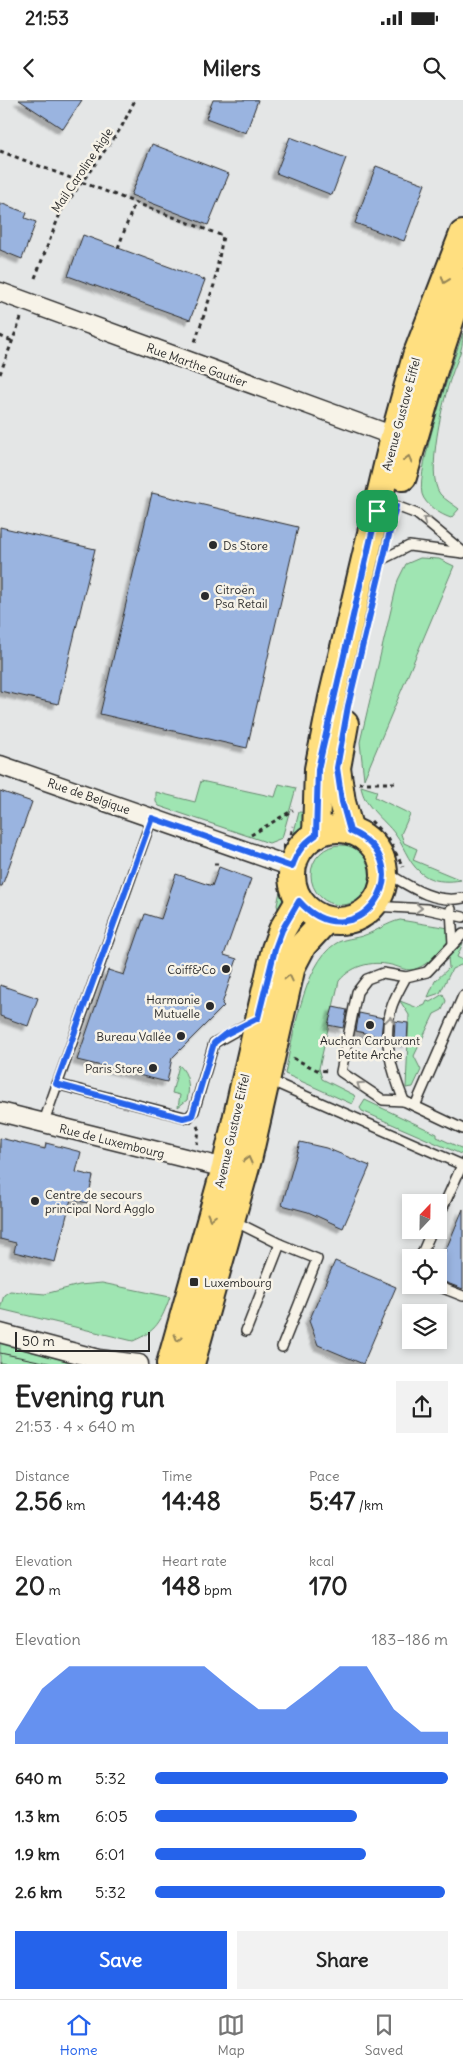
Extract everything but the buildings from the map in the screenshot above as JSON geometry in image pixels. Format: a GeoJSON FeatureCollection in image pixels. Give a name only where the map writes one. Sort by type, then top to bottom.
{"type":"FeatureCollection","features":[{"type":"Feature","properties":{"kind":"main road","name":"Avenue Gustave Eiffel"},"geometry":{"type":"LineString","coordinates":[[360,826],[342,802],[337,768],[348,706],[383,559],[386,508],[394,436],[416,356],[463,234]]}},
{"type":"Feature","properties":{"kind":"main road","name":"Avenue Gustave Eiffel"},"geometry":{"type":"LineString","coordinates":[[316,835],[318,769],[386,508],[416,427],[463,282]]}},
{"type":"Feature","properties":{"kind":"main road"},"geometry":{"type":"LineString","coordinates":[[360,826],[363,836],[381,858],[394,870],[382,889],[379,911],[340,922],[330,929],[299,901],[294,890],[292,867],[296,854],[304,843],[316,835],[360,826]]}},
{"type":"Feature","properties":{"kind":"main road","name":"Avenue Gustave Eiffel"},"geometry":{"type":"LineString","coordinates":[[170,1364],[225,1168],[275,949],[282,930],[299,901]]}},
{"type":"Feature","properties":{"kind":"main road","name":"Avenue Gustave Eiffel"},"geometry":{"type":"LineString","coordinates":[[191,1364],[232,1220],[292,966],[304,945],[330,929]]}},
{"type":"Feature","properties":{"kind":"street","name":"Rue Marthe Gautier"},"geometry":{"type":"LineString","coordinates":[[0,292],[394,436]]}},
{"type":"Feature","properties":{"kind":"street","name":"Rue de Belgique"},"geometry":{"type":"LineString","coordinates":[[0,765],[292,867]]}},
{"type":"Feature","properties":{"kind":"street","name":"Rue de Luxembourg"},"geometry":{"type":"LineString","coordinates":[[0,1112],[225,1168]]}},
{"type":"Feature","properties":{"kind":"street"},"geometry":{"type":"LineString","coordinates":[[0,1333],[98,1359],[139,1364]]}},
{"type":"Feature","properties":{"kind":"lane"},"geometry":{"type":"LineString","coordinates":[[386,508],[425,519],[463,553]]}},
{"type":"Feature","properties":{"kind":"lane"},"geometry":{"type":"LineString","coordinates":[[383,559],[409,546],[463,553]]}},
{"type":"Feature","properties":{"kind":"lane"},"geometry":{"type":"LineString","coordinates":[[43,1124],[152,818]]}},
{"type":"Feature","properties":{"kind":"lane"},"geometry":{"type":"LineString","coordinates":[[394,870],[414,890],[446,899],[463,898]]}},
{"type":"Feature","properties":{"kind":"lane"},"geometry":{"type":"LineString","coordinates":[[446,899],[453,913],[453,944]]}},
{"type":"Feature","properties":{"kind":"lane"},"geometry":{"type":"LineString","coordinates":[[379,911],[428,909],[453,913],[463,917]]}},
{"type":"Feature","properties":{"kind":"lane"},"geometry":{"type":"LineString","coordinates":[[463,934],[427,972],[406,977],[383,973],[368,979],[357,992],[341,1072],[383,1100],[404,1101],[463,1129]]}},
{"type":"Feature","properties":{"kind":"lane"},"geometry":{"type":"LineString","coordinates":[[404,1101],[392,1072],[387,1045],[391,1009],[406,977]]}},
{"type":"Feature","properties":{"kind":"lane"},"geometry":{"type":"LineString","coordinates":[[415,1106],[463,996]]}},
{"type":"Feature","properties":{"kind":"lane"},"geometry":{"type":"LineString","coordinates":[[56,1084],[183,1118],[192,1116],[214,1043],[224,1035],[258,1018]]}},
{"type":"Feature","properties":{"kind":"lane"},"geometry":{"type":"LineString","coordinates":[[266,1079],[462,1164],[448,1196]]}},
{"type":"Feature","properties":{"kind":"lane"},"geometry":{"type":"LineString","coordinates":[[232,1220],[280,1244],[317,1259],[282,1347]]}},
{"type":"Feature","properties":{"kind":"lane"},"geometry":{"type":"LineString","coordinates":[[246,1331],[280,1244]]}},
{"type":"Feature","properties":{"kind":"lane"},"geometry":{"type":"LineString","coordinates":[[447,1290],[463,1296]]}},
{"type":"Feature","properties":{"kind":"path","name":"Mail Caroline Aigle"},"geometry":{"type":"LineString","coordinates":[[35,278],[61,211],[121,128],[135,100]]}},
{"type":"Feature","properties":{"kind":"path"},"geometry":{"type":"LineString","coordinates":[[0,151],[223,236],[214,284],[194,345]]}},
{"type":"Feature","properties":{"kind":"path"},"geometry":{"type":"LineString","coordinates":[[118,248],[135,202]]}},
{"type":"Feature","properties":{"kind":"path"},"geometry":{"type":"LineString","coordinates":[[0,374],[22,315]]}},
{"type":"Feature","properties":{"kind":"path"},"geometry":{"type":"LineString","coordinates":[[0,336],[12,340]]}},
{"type":"Feature","properties":{"kind":"path"},"geometry":{"type":"LineString","coordinates":[[364,782],[398,783]]}},
{"type":"Feature","properties":{"kind":"path"},"geometry":{"type":"LineString","coordinates":[[246,838],[293,810]]}},
{"type":"Feature","properties":{"kind":"path"},"geometry":{"type":"LineString","coordinates":[[360,826],[389,840],[394,870]]}},
{"type":"Feature","properties":{"kind":"path"},"geometry":{"type":"LineString","coordinates":[[214,864],[220,864]]}},
{"type":"Feature","properties":{"kind":"path"},"geometry":{"type":"LineString","coordinates":[[330,929],[366,928],[379,911]]}},
{"type":"Feature","properties":{"kind":"path"},"geometry":{"type":"LineString","coordinates":[[288,1058],[293,1058],[320,1071]]}},
{"type":"Feature","properties":{"kind":"path"},"geometry":{"type":"LineString","coordinates":[[197,1150],[199,1130]]}},
{"type":"Feature","properties":{"kind":"green space"},"geometry":{"type":"Polygon","coordinates":[[[463,333],[461,351],[451,377],[440,419],[435,455],[434,471],[440,494],[459,509],[451,518],[438,512],[426,502],[422,494],[422,481],[424,462],[436,415],[463,333]]]}},
{"type":"Feature","properties":{"kind":"green space"},"geometry":{"type":"Polygon","coordinates":[[[420,558],[439,559],[454,566],[364,779],[360,742],[398,580],[406,564],[420,558]]]}},
{"type":"Feature","properties":{"kind":"green space"},"geometry":{"type":"Polygon","coordinates":[[[201,781],[275,797],[279,784],[296,788],[282,838],[269,843],[159,806],[156,802],[156,792],[195,802],[201,781]]]}},
{"type":"Feature","properties":{"kind":"green space"},"geometry":{"type":"Polygon","coordinates":[[[361,786],[377,791],[375,797],[410,814],[401,834],[404,843],[417,849],[413,860],[461,880],[439,881],[421,873],[412,863],[395,834],[370,806],[361,786]]]}},
{"type":"Feature","properties":{"kind":"green space"},"geometry":{"type":"Polygon","coordinates":[[[299,812],[310,813],[307,825],[300,837],[286,847],[293,836],[299,812]]]}},
{"type":"Feature","properties":{"kind":"green space"},"geometry":{"type":"Polygon","coordinates":[[[341,845],[358,850],[366,858],[371,875],[366,892],[358,900],[341,905],[324,900],[316,892],[311,875],[316,858],[324,850],[341,845]]]}},
{"type":"Feature","properties":{"kind":"green space"},"geometry":{"type":"Polygon","coordinates":[[[279,872],[288,883],[290,895],[279,913],[277,905],[282,882],[279,872]]]}},
{"type":"Feature","properties":{"kind":"green space"},"geometry":{"type":"Polygon","coordinates":[[[400,920],[449,928],[449,940],[431,960],[418,968],[409,970],[380,963],[365,965],[351,971],[339,981],[319,1068],[322,1079],[354,1095],[355,1098],[352,1104],[285,1074],[296,1023],[307,985],[324,954],[338,942],[365,935],[400,920]]]}},
{"type":"Feature","properties":{"kind":"green space"},"geometry":{"type":"Polygon","coordinates":[[[463,943],[457,957],[463,960],[463,964],[452,969],[440,993],[428,997],[435,981],[449,968],[448,957],[463,943]]]}},
{"type":"Feature","properties":{"kind":"green space"},"geometry":{"type":"Polygon","coordinates":[[[443,994],[446,1001],[442,1010],[434,1014],[414,1056],[421,1070],[413,1087],[406,1088],[409,1015],[400,1001],[418,1008],[425,1005],[427,1001],[430,1002],[443,994]]]}},
{"type":"Feature","properties":{"kind":"green space"},"geometry":{"type":"Polygon","coordinates":[[[179,1065],[187,1077],[188,1091],[187,1100],[178,1107],[180,1095],[172,1093],[179,1065]]]}},
{"type":"Feature","properties":{"kind":"green space"},"geometry":{"type":"Polygon","coordinates":[[[365,1100],[437,1134],[437,1137],[463,1149],[463,1155],[362,1111],[360,1108],[365,1100]]]}},
{"type":"Feature","properties":{"kind":"green space"},"geometry":{"type":"Polygon","coordinates":[[[102,1283],[170,1297],[161,1319],[153,1329],[133,1341],[0,1309],[4,1295],[10,1291],[45,1294],[79,1285],[102,1283]]]}},
{"type":"Feature","properties":{"kind":"green space"},"geometry":{"type":"Polygon","coordinates":[[[0,1343],[79,1364],[0,1364],[0,1343]]]}},
{"type":"Feature","properties":{"kind":"tram line"},"geometry":{"type":"LineString","coordinates":[[0,1353],[53,1364]]}},
{"type":"Feature","properties":{"kind":"tram line"},"geometry":{"type":"LineString","coordinates":[[0,1363],[6,1364]]}},
{"type":"Feature","properties":{"kind":"place","name":"Ds Store"},"geometry":{"type":"Point","coordinates":[213,545]}},
{"type":"Feature","properties":{"kind":"place","name":"Citroën Psa Retail"},"geometry":{"type":"Point","coordinates":[205,596]}},
{"type":"Feature","properties":{"kind":"place","name":"Coiff&Co"},"geometry":{"type":"Point","coordinates":[226,969]}},
{"type":"Feature","properties":{"kind":"place","name":"Harmonie Mutuelle"},"geometry":{"type":"Point","coordinates":[210,1006]}},
{"type":"Feature","properties":{"kind":"place","name":"Auchan Carburant Petite Arche"},"geometry":{"type":"Point","coordinates":[370,1025]}},
{"type":"Feature","properties":{"kind":"place","name":"Bureau Vallée"},"geometry":{"type":"Point","coordinates":[181,1036]}},
{"type":"Feature","properties":{"kind":"place","name":"Paris Store"},"geometry":{"type":"Point","coordinates":[153,1068]}},
{"type":"Feature","properties":{"kind":"place","name":"Centre de secours principal Nord Agglo"},"geometry":{"type":"Point","coordinates":[35,1201]}},
{"type":"Feature","properties":{"kind":"place","name":"Luxembourg"},"geometry":{"type":"Point","coordinates":[194,1282]}},
{"type":"Feature","properties":{"kind":"route"},"geometry":{"type":"LineString","coordinates":[[396,506],[348,706],[337,768],[342,802],[350,831],[363,836],[381,858],[384,883],[380,895],[373,906],[364,914],[352,920],[340,922],[316,916],[299,901],[282,930],[275,949],[258,1018],[224,1035],[214,1043],[192,1116],[183,1118],[56,1084],[152,818],[292,867],[296,854],[304,843],[316,835],[318,769],[332,698],[377,511],[396,506]]}}]}
